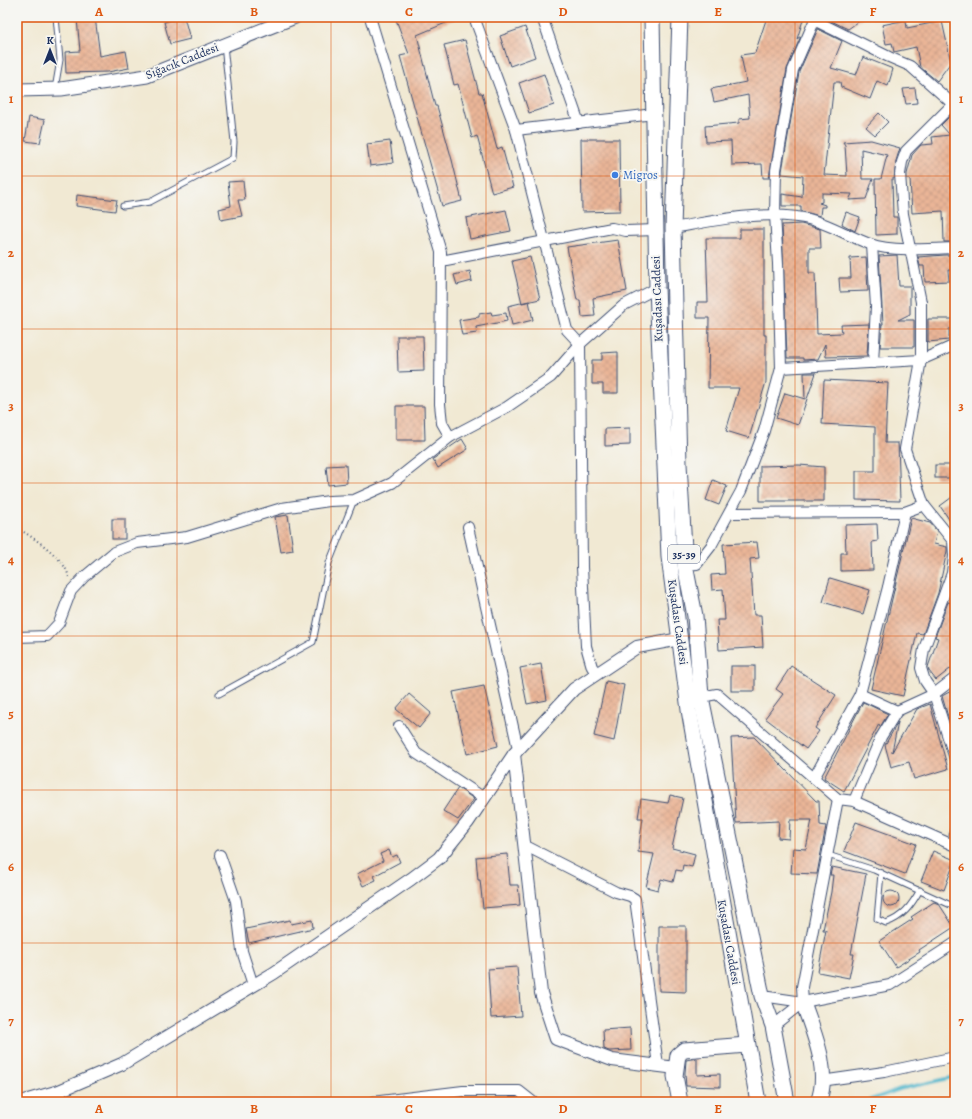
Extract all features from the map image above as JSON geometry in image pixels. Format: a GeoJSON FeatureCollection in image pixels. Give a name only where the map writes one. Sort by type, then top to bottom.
{"type":"FeatureCollection","features":[{"type":"Feature","properties":{"kind":"main road","name":"Sığacık Caddesi"},"geometry":{"type":"LineString","coordinates":[[17,90],[55,89],[147,76],[224,44],[295,17]]}},
{"type":"Feature","properties":{"kind":"main road","name":"Kuşadası Caddesi"},"geometry":{"type":"LineString","coordinates":[[652,17],[657,288],[669,557],[689,710],[758,1102]]}},
{"type":"Feature","properties":{"kind":"main road","name":"Kuşadası Caddesi"},"geometry":{"type":"LineString","coordinates":[[680,20],[672,228],[679,464],[685,565],[695,616],[701,697],[762,996],[773,1026],[787,1102]]}},
{"type":"Feature","properties":{"kind":"main road"},"geometry":{"type":"LineString","coordinates":[[803,1002],[821,1058],[821,1081],[818,1102]]}},
{"type":"Feature","properties":{"kind":"main road"},"geometry":{"type":"LineString","coordinates":[[680,1102],[675,1076],[678,1055],[684,1050],[747,1045]]}},
{"type":"Feature","properties":{"kind":"street"},"geometry":{"type":"LineString","coordinates":[[370,17],[441,252],[440,404],[442,423],[450,437]]}},
{"type":"Feature","properties":{"kind":"street"},"geometry":{"type":"LineString","coordinates":[[474,17],[516,130],[567,330],[580,344],[582,567],[586,646],[592,667],[598,673]]}},
{"type":"Feature","properties":{"kind":"street"},"geometry":{"type":"LineString","coordinates":[[542,17],[579,123]]}},
{"type":"Feature","properties":{"kind":"street"},"geometry":{"type":"LineString","coordinates":[[685,565],[697,564],[711,546],[742,490],[764,431],[781,368],[778,264],[774,215],[776,170],[792,70],[815,18],[889,57],[910,66],[954,104],[906,151],[900,174],[903,214],[921,302],[921,360],[905,449],[924,505],[953,541],[954,556],[952,573],[924,649],[921,668],[925,681],[934,694],[950,726],[955,759]]}},
{"type":"Feature","properties":{"kind":"street"},"geometry":{"type":"LineString","coordinates":[[516,130],[654,114]]}},
{"type":"Feature","properties":{"kind":"street"},"geometry":{"type":"LineString","coordinates":[[672,228],[731,218],[774,215],[796,216],[821,222],[872,245],[909,249],[955,248]]}},
{"type":"Feature","properties":{"kind":"street"},"geometry":{"type":"LineString","coordinates":[[441,261],[612,228],[626,231],[656,230]]}},
{"type":"Feature","properties":{"kind":"street"},"geometry":{"type":"LineString","coordinates":[[872,245],[876,306],[873,363]]}},
{"type":"Feature","properties":{"kind":"street"},"geometry":{"type":"LineString","coordinates":[[17,637],[47,636],[59,623],[71,591],[84,577],[114,552],[138,543],[187,537],[282,508],[329,501],[354,500],[392,482],[450,437],[507,407],[551,377],[580,344],[624,305],[657,288]]}},
{"type":"Feature","properties":{"kind":"street"},"geometry":{"type":"LineString","coordinates":[[781,368],[921,360],[955,345]]}},
{"type":"Feature","properties":{"kind":"street"},"geometry":{"type":"LineString","coordinates":[[730,513],[905,512],[924,505]]}},
{"type":"Feature","properties":{"kind":"street"},"geometry":{"type":"LineString","coordinates":[[814,778],[860,694],[888,587],[905,512]]}},
{"type":"Feature","properties":{"kind":"street"},"geometry":{"type":"LineString","coordinates":[[468,527],[516,751],[524,845],[541,993],[556,1039],[612,1060],[676,1068]]}},
{"type":"Feature","properties":{"kind":"street"},"geometry":{"type":"LineString","coordinates":[[21,1102],[61,1096],[122,1064],[274,973],[439,858],[468,822],[516,751],[574,689],[637,647],[680,639]]}},
{"type":"Feature","properties":{"kind":"street"},"geometry":{"type":"LineString","coordinates":[[854,801],[881,737],[897,711],[934,694],[955,678]]}},
{"type":"Feature","properties":{"kind":"street"},"geometry":{"type":"LineString","coordinates":[[701,697],[717,694],[838,799],[854,801],[954,846],[955,831]]}},
{"type":"Feature","properties":{"kind":"street"},"geometry":{"type":"LineString","coordinates":[[860,694],[897,711]]}},
{"type":"Feature","properties":{"kind":"street"},"geometry":{"type":"LineString","coordinates":[[399,726],[416,753],[484,798]]}},
{"type":"Feature","properties":{"kind":"street"},"geometry":{"type":"LineString","coordinates":[[803,1002],[802,987],[838,799]]}},
{"type":"Feature","properties":{"kind":"street"},"geometry":{"type":"LineString","coordinates":[[524,845],[616,892],[635,899],[658,1065]]}},
{"type":"Feature","properties":{"kind":"street"},"geometry":{"type":"LineString","coordinates":[[220,855],[236,901],[242,951],[253,985]]}},
{"type":"Feature","properties":{"kind":"street"},"geometry":{"type":"LineString","coordinates":[[762,996],[803,1002],[890,985],[955,943]]}},
{"type":"Feature","properties":{"kind":"street"},"geometry":{"type":"LineString","coordinates":[[773,1026],[803,1002]]}},
{"type":"Feature","properties":{"kind":"street"},"geometry":{"type":"LineString","coordinates":[[821,1081],[884,1072],[955,1057]]}},
{"type":"Feature","properties":{"kind":"street"},"geometry":{"type":"LineString","coordinates":[[372,1102],[463,1091],[519,1091],[533,1102]]}},
{"type":"Feature","properties":{"kind":"lane"},"geometry":{"type":"LineString","coordinates":[[55,89],[60,60],[56,17]]}},
{"type":"Feature","properties":{"kind":"lane"},"geometry":{"type":"LineString","coordinates":[[123,206],[150,202],[233,158],[234,142],[226,51],[224,44]]}},
{"type":"Feature","properties":{"kind":"lane"},"geometry":{"type":"LineString","coordinates":[[219,694],[313,642],[329,563],[354,500]]}},
{"type":"Feature","properties":{"kind":"lane"},"geometry":{"type":"LineString","coordinates":[[828,855],[881,874],[920,890],[955,907]]}},
{"type":"Feature","properties":{"kind":"lane"},"geometry":{"type":"LineString","coordinates":[[881,874],[877,919],[886,923],[895,920],[912,906],[920,890]]}},
{"type":"Feature","properties":{"kind":"path"},"geometry":{"type":"LineString","coordinates":[[17,528],[46,548],[63,563],[68,575],[71,591]]}},
{"type":"Feature","properties":{"kind":"building"},"geometry":{"type":"Polygon","coordinates":[[[95,17],[100,56],[126,51],[129,68],[108,72],[66,73],[65,52],[80,51],[77,19],[95,17]]]}},
{"type":"Feature","properties":{"kind":"building"},"geometry":{"type":"Polygon","coordinates":[[[184,17],[190,39],[170,44],[164,22],[184,17]]]}},
{"type":"Feature","properties":{"kind":"building"},"geometry":{"type":"Polygon","coordinates":[[[395,17],[460,17],[417,35],[435,106],[437,106],[462,201],[442,206],[400,56],[409,54],[395,17]]]}},
{"type":"Feature","properties":{"kind":"building"},"geometry":{"type":"Polygon","coordinates":[[[767,17],[804,17],[797,39],[801,36],[787,69],[769,178],[763,178],[762,164],[732,165],[731,141],[706,142],[705,126],[739,123],[739,119],[750,118],[748,95],[714,102],[711,89],[746,82],[741,55],[755,53],[767,17]]]}},
{"type":"Feature","properties":{"kind":"building"},"geometry":{"type":"Polygon","coordinates":[[[823,17],[865,17],[848,29],[823,17]]]}},
{"type":"Feature","properties":{"kind":"building"},"geometry":{"type":"Polygon","coordinates":[[[906,20],[907,28],[942,21],[951,62],[937,81],[920,67],[916,47],[894,52],[892,43],[886,44],[882,25],[906,20]]]}},
{"type":"Feature","properties":{"kind":"building"},"geometry":{"type":"Polygon","coordinates":[[[525,27],[535,57],[510,66],[500,36],[525,27]]]}},
{"type":"Feature","properties":{"kind":"building"},"geometry":{"type":"Polygon","coordinates":[[[818,29],[842,41],[831,68],[856,75],[863,57],[893,69],[888,86],[877,81],[870,99],[841,87],[840,82],[834,82],[824,175],[847,176],[845,145],[843,142],[871,140],[900,148],[896,161],[894,179],[892,179],[893,217],[897,217],[897,234],[876,235],[875,179],[881,179],[887,155],[861,149],[862,179],[873,179],[866,199],[849,200],[852,194],[822,193],[822,202],[819,203],[825,205],[825,207],[821,207],[820,216],[801,211],[801,206],[782,206],[782,194],[802,197],[803,176],[782,174],[782,171],[799,72],[818,29]]]}},
{"type":"Feature","properties":{"kind":"building"},"geometry":{"type":"Polygon","coordinates":[[[465,40],[479,93],[482,93],[497,149],[502,147],[513,187],[492,193],[477,136],[472,138],[458,84],[454,85],[444,45],[465,40]]]}},
{"type":"Feature","properties":{"kind":"building"},"geometry":{"type":"Polygon","coordinates":[[[544,74],[554,105],[529,113],[519,83],[544,74]]]}},
{"type":"Feature","properties":{"kind":"building"},"geometry":{"type":"Polygon","coordinates":[[[915,88],[917,103],[906,104],[903,89],[915,88]]]}},
{"type":"Feature","properties":{"kind":"building"},"geometry":{"type":"Polygon","coordinates":[[[954,112],[955,242],[944,242],[943,211],[912,213],[910,179],[907,179],[907,174],[912,155],[921,145],[933,144],[932,137],[950,135],[941,125],[954,112]]]}},
{"type":"Feature","properties":{"kind":"building"},"geometry":{"type":"Polygon","coordinates":[[[879,113],[888,122],[875,135],[866,127],[879,113]]]}},
{"type":"Feature","properties":{"kind":"building"},"geometry":{"type":"Polygon","coordinates":[[[29,117],[45,120],[40,143],[25,141],[29,117]]]}},
{"type":"Feature","properties":{"kind":"building"},"geometry":{"type":"Polygon","coordinates":[[[581,139],[619,139],[620,211],[582,212],[581,139]]]}},
{"type":"Feature","properties":{"kind":"building"},"geometry":{"type":"Polygon","coordinates":[[[390,141],[393,163],[370,166],[367,144],[390,141]]]}},
{"type":"Feature","properties":{"kind":"building"},"geometry":{"type":"Polygon","coordinates":[[[243,181],[245,200],[238,200],[242,216],[221,220],[219,209],[231,206],[228,182],[243,181]]]}},
{"type":"Feature","properties":{"kind":"building"},"geometry":{"type":"Polygon","coordinates":[[[77,195],[117,200],[115,211],[76,206],[77,195]]]}},
{"type":"Feature","properties":{"kind":"building"},"geometry":{"type":"Polygon","coordinates":[[[506,210],[511,231],[470,239],[466,218],[506,210]]]}},
{"type":"Feature","properties":{"kind":"building"},"geometry":{"type":"Polygon","coordinates":[[[846,212],[860,217],[855,231],[842,224],[846,212]]]}},
{"type":"Feature","properties":{"kind":"building"},"geometry":{"type":"Polygon","coordinates":[[[801,224],[820,229],[821,248],[809,248],[809,273],[815,273],[817,334],[842,333],[841,325],[869,324],[867,356],[826,357],[825,344],[818,359],[803,360],[803,358],[787,358],[782,225],[801,224]]]}},
{"type":"Feature","properties":{"kind":"building"},"geometry":{"type":"Polygon","coordinates":[[[740,229],[764,229],[764,335],[766,335],[766,382],[749,438],[726,431],[739,388],[708,388],[709,318],[697,318],[697,302],[708,302],[706,238],[740,238],[740,229]]]}},
{"type":"Feature","properties":{"kind":"building"},"geometry":{"type":"Polygon","coordinates":[[[618,240],[627,291],[593,298],[595,316],[582,317],[580,300],[577,300],[567,247],[618,240]]]}},
{"type":"Feature","properties":{"kind":"building"},"geometry":{"type":"Polygon","coordinates":[[[897,255],[899,286],[910,286],[910,314],[898,320],[914,320],[914,347],[880,347],[883,324],[879,256],[897,255]]]}},
{"type":"Feature","properties":{"kind":"building"},"geometry":{"type":"Polygon","coordinates":[[[955,255],[955,270],[948,270],[949,281],[925,282],[924,266],[920,266],[918,257],[955,255]]]}},
{"type":"Feature","properties":{"kind":"building"},"geometry":{"type":"Polygon","coordinates":[[[530,257],[540,299],[522,303],[512,261],[530,257]]]}},
{"type":"Feature","properties":{"kind":"building"},"geometry":{"type":"Polygon","coordinates":[[[866,257],[868,291],[840,292],[839,278],[851,278],[850,258],[866,257]]]}},
{"type":"Feature","properties":{"kind":"building"},"geometry":{"type":"Polygon","coordinates":[[[470,271],[472,281],[457,285],[454,275],[470,271]]]}},
{"type":"Feature","properties":{"kind":"building"},"geometry":{"type":"Polygon","coordinates":[[[529,301],[533,320],[512,325],[508,306],[529,301]]]}},
{"type":"Feature","properties":{"kind":"building"},"geometry":{"type":"Polygon","coordinates":[[[491,312],[492,315],[506,313],[507,321],[476,327],[477,333],[462,335],[459,320],[479,317],[479,314],[491,312]]]}},
{"type":"Feature","properties":{"kind":"building"},"geometry":{"type":"Polygon","coordinates":[[[928,319],[955,319],[955,329],[949,329],[949,340],[928,342],[928,319]]]}},
{"type":"Feature","properties":{"kind":"building"},"geometry":{"type":"Polygon","coordinates":[[[397,336],[423,336],[424,371],[398,372],[397,336]]]}},
{"type":"Feature","properties":{"kind":"building"},"geometry":{"type":"Polygon","coordinates":[[[618,352],[618,393],[603,393],[603,384],[592,384],[592,360],[602,360],[602,353],[618,352]]]}},
{"type":"Feature","properties":{"kind":"building"},"geometry":{"type":"Polygon","coordinates":[[[804,373],[816,373],[798,425],[776,418],[785,393],[805,399],[804,373]]]}},
{"type":"Feature","properties":{"kind":"building"},"geometry":{"type":"Polygon","coordinates":[[[824,380],[888,383],[885,443],[898,443],[900,501],[856,500],[856,471],[875,471],[875,427],[822,424],[824,380]]]}},
{"type":"Feature","properties":{"kind":"building"},"geometry":{"type":"Polygon","coordinates":[[[396,406],[424,406],[425,440],[396,440],[396,406]]]}},
{"type":"Feature","properties":{"kind":"building"},"geometry":{"type":"Polygon","coordinates":[[[630,428],[630,445],[605,446],[605,429],[630,428]]]}},
{"type":"Feature","properties":{"kind":"building"},"geometry":{"type":"Polygon","coordinates":[[[462,439],[468,449],[438,468],[433,459],[462,439]]]}},
{"type":"Feature","properties":{"kind":"building"},"geometry":{"type":"Polygon","coordinates":[[[346,465],[347,483],[328,485],[326,466],[346,465]]]}},
{"type":"Feature","properties":{"kind":"building"},"geometry":{"type":"Polygon","coordinates":[[[799,465],[824,467],[824,501],[760,501],[760,466],[799,465]]]}},
{"type":"Feature","properties":{"kind":"building"},"geometry":{"type":"Polygon","coordinates":[[[935,465],[950,465],[950,478],[935,478],[935,465]]]}},
{"type":"Feature","properties":{"kind":"building"},"geometry":{"type":"Polygon","coordinates":[[[713,480],[727,486],[719,505],[706,500],[713,480]]]}},
{"type":"Feature","properties":{"kind":"building"},"geometry":{"type":"Polygon","coordinates":[[[955,495],[955,528],[940,506],[955,495]]]}},
{"type":"Feature","properties":{"kind":"building"},"geometry":{"type":"Polygon","coordinates":[[[288,515],[293,550],[281,552],[275,517],[288,515]]]}},
{"type":"Feature","properties":{"kind":"building"},"geometry":{"type":"Polygon","coordinates":[[[911,518],[930,523],[937,531],[934,544],[947,547],[947,551],[938,593],[923,634],[917,633],[903,696],[871,689],[911,518]]]}},
{"type":"Feature","properties":{"kind":"building"},"geometry":{"type":"Polygon","coordinates":[[[112,519],[125,519],[125,539],[112,539],[112,519]]]}},
{"type":"Feature","properties":{"kind":"building"},"geometry":{"type":"Polygon","coordinates":[[[877,524],[878,541],[872,542],[873,570],[841,571],[841,553],[846,553],[845,525],[877,524]]]}},
{"type":"Feature","properties":{"kind":"building"},"geometry":{"type":"Polygon","coordinates":[[[757,542],[759,558],[750,559],[754,615],[761,615],[763,647],[719,650],[717,620],[725,620],[723,589],[712,590],[711,575],[725,574],[723,544],[757,542]]]}},
{"type":"Feature","properties":{"kind":"building"},"geometry":{"type":"Polygon","coordinates":[[[830,578],[870,590],[863,614],[823,602],[830,578]]]}},
{"type":"Feature","properties":{"kind":"building"},"geometry":{"type":"Polygon","coordinates":[[[948,602],[955,604],[955,665],[936,680],[929,671],[928,667],[938,638],[935,637],[948,602]]]}},
{"type":"Feature","properties":{"kind":"building"},"geometry":{"type":"Polygon","coordinates":[[[541,664],[547,700],[527,704],[520,668],[541,664]]]}},
{"type":"Feature","properties":{"kind":"building"},"geometry":{"type":"Polygon","coordinates":[[[731,666],[755,666],[755,691],[731,691],[731,666]]]}},
{"type":"Feature","properties":{"kind":"building"},"geometry":{"type":"Polygon","coordinates":[[[791,666],[836,695],[815,728],[819,731],[806,749],[765,718],[783,694],[776,689],[791,666]]]}},
{"type":"Feature","properties":{"kind":"building"},"geometry":{"type":"Polygon","coordinates":[[[606,681],[624,685],[614,741],[594,736],[606,681]]]}},
{"type":"Feature","properties":{"kind":"building"},"geometry":{"type":"Polygon","coordinates":[[[484,686],[498,746],[467,754],[453,692],[484,686]]]}},
{"type":"Feature","properties":{"kind":"building"},"geometry":{"type":"Polygon","coordinates":[[[955,689],[955,718],[949,720],[942,696],[955,689]]]}},
{"type":"Feature","properties":{"kind":"building"},"geometry":{"type":"Polygon","coordinates":[[[409,694],[431,713],[419,728],[396,709],[409,694]]]}},
{"type":"Feature","properties":{"kind":"building"},"geometry":{"type":"Polygon","coordinates":[[[863,702],[888,714],[880,727],[879,724],[844,791],[824,778],[863,702]]]}},
{"type":"Feature","properties":{"kind":"building"},"geometry":{"type":"Polygon","coordinates":[[[930,704],[948,769],[914,779],[909,762],[891,767],[885,745],[898,722],[892,752],[917,709],[930,704]]]}},
{"type":"Feature","properties":{"kind":"building"},"geometry":{"type":"Polygon","coordinates":[[[754,737],[816,801],[819,801],[820,825],[826,826],[817,874],[791,873],[793,848],[806,849],[812,820],[790,820],[789,839],[778,838],[779,821],[736,823],[731,738],[754,737]]]}},
{"type":"Feature","properties":{"kind":"building"},"geometry":{"type":"Polygon","coordinates":[[[458,788],[474,799],[458,820],[443,811],[458,788]]]}},
{"type":"Feature","properties":{"kind":"building"},"geometry":{"type":"Polygon","coordinates":[[[670,795],[683,798],[672,848],[695,854],[692,867],[683,865],[682,871],[676,870],[673,882],[661,879],[658,890],[646,887],[654,854],[638,852],[643,818],[638,818],[641,799],[668,803],[670,795]]]}},
{"type":"Feature","properties":{"kind":"building"},"geometry":{"type":"Polygon","coordinates":[[[856,822],[916,844],[905,874],[844,851],[856,822]]]}},
{"type":"Feature","properties":{"kind":"building"},"geometry":{"type":"Polygon","coordinates":[[[389,850],[392,857],[397,855],[400,862],[374,876],[376,880],[363,886],[357,874],[383,861],[380,854],[389,850]]]}},
{"type":"Feature","properties":{"kind":"building"},"geometry":{"type":"Polygon","coordinates":[[[933,851],[955,860],[944,890],[921,881],[933,851]]]}},
{"type":"Feature","properties":{"kind":"building"},"geometry":{"type":"Polygon","coordinates":[[[507,854],[510,885],[518,885],[520,905],[483,908],[476,857],[507,854]]]}},
{"type":"Feature","properties":{"kind":"building"},"geometry":{"type":"Polygon","coordinates":[[[832,867],[866,874],[851,954],[854,954],[849,978],[818,972],[826,930],[823,930],[831,892],[833,875],[830,875],[832,867]]]}},
{"type":"Feature","properties":{"kind":"building"},"geometry":{"type":"Polygon","coordinates":[[[888,891],[894,891],[899,896],[897,905],[894,907],[888,907],[883,902],[883,896],[888,891]]]}},
{"type":"Feature","properties":{"kind":"building"},"geometry":{"type":"Polygon","coordinates":[[[934,902],[939,904],[954,927],[919,950],[920,952],[896,967],[879,941],[913,919],[911,917],[934,902]]]}},
{"type":"Feature","properties":{"kind":"building"},"geometry":{"type":"Polygon","coordinates":[[[290,920],[291,924],[312,920],[313,928],[249,943],[246,929],[290,920]]]}},
{"type":"Feature","properties":{"kind":"building"},"geometry":{"type":"Polygon","coordinates":[[[659,926],[686,926],[686,992],[659,991],[659,926]]]}},
{"type":"Feature","properties":{"kind":"building"},"geometry":{"type":"Polygon","coordinates":[[[517,967],[521,1016],[491,1018],[488,969],[517,967]]]}},
{"type":"Feature","properties":{"kind":"building"},"geometry":{"type":"Polygon","coordinates":[[[630,1028],[631,1050],[609,1051],[604,1049],[603,1030],[630,1028]]]}},
{"type":"Feature","properties":{"kind":"building"},"geometry":{"type":"Polygon","coordinates":[[[697,1058],[697,1075],[720,1074],[720,1087],[686,1086],[686,1060],[697,1058]]]}},
{"type":"Feature","properties":{"kind":"waterway"},"geometry":{"type":"LineString","coordinates":[[865,1102],[900,1089],[955,1077]]}},
{"type":"Feature","properties":{"kind":"place","name":"Migros"},"geometry":{"type":"Point","coordinates":[615,175]}}]}
